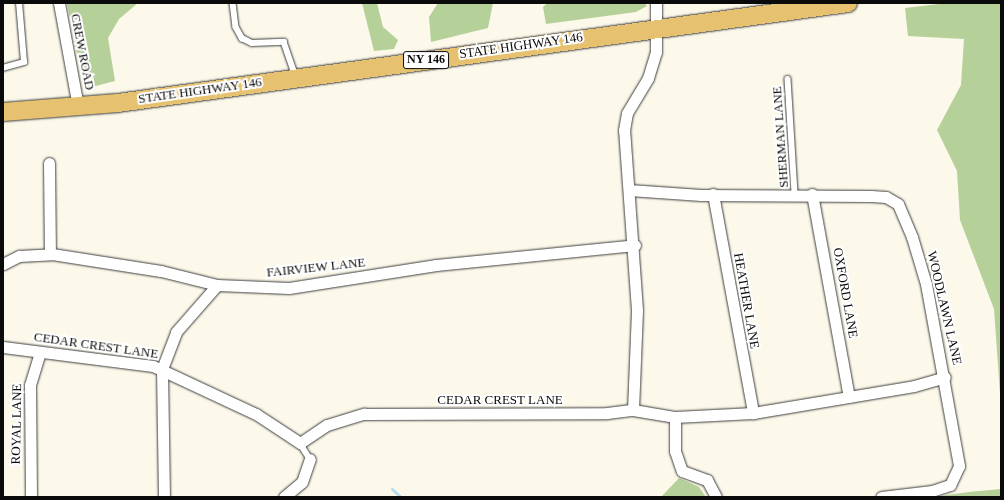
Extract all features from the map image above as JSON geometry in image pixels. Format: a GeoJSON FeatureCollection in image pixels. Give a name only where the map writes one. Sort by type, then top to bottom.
{"type":"FeatureCollection","features":[{"type":"Feature","properties":{"kind":"main road","name":"STATE HIGHWAY 146"},"geometry":{"type":"LineString","coordinates":[[3,112],[78,107],[297,78],[655,27],[848,3]]}},
{"type":"Feature","properties":{"kind":"street","name":"CREW ROAD"},"geometry":{"type":"LineString","coordinates":[[59,3],[78,107]]}},
{"type":"Feature","properties":{"kind":"street"},"geometry":{"type":"LineString","coordinates":[[633,410],[637,310],[635,245],[629,190],[625,124],[627,113],[648,78],[656,52],[656,3]]}},
{"type":"Feature","properties":{"kind":"street"},"geometry":{"type":"LineString","coordinates":[[49,164],[50,254]]}},
{"type":"Feature","properties":{"kind":"street","name":"WOODLAWN LANE"},"geometry":{"type":"LineString","coordinates":[[629,190],[713,194],[812,194],[886,197],[898,204],[912,237],[926,284],[944,377],[849,397],[753,413],[675,417],[633,410]]}},
{"type":"Feature","properties":{"kind":"street","name":"HEATHER LANE"},"geometry":{"type":"LineString","coordinates":[[713,194],[753,413]]}},
{"type":"Feature","properties":{"kind":"street","name":"OXFORD LANE"},"geometry":{"type":"LineString","coordinates":[[812,194],[849,397]]}},
{"type":"Feature","properties":{"kind":"street","name":"FAIRVIEW LANE"},"geometry":{"type":"LineString","coordinates":[[3,264],[19,256],[50,254],[154,270],[217,285],[289,288],[436,265],[635,245]]}},
{"type":"Feature","properties":{"kind":"street"},"geometry":{"type":"LineString","coordinates":[[164,497],[162,369],[176,332],[217,285]]}},
{"type":"Feature","properties":{"kind":"street","name":"CEDAR CREST LANE"},"geometry":{"type":"LineString","coordinates":[[3,347],[162,369],[280,427],[300,442],[327,425],[364,414],[607,413],[633,410]]}},
{"type":"Feature","properties":{"kind":"street","name":"ROYAL LANE"},"geometry":{"type":"LineString","coordinates":[[31,497],[30,385],[40,353]]}},
{"type":"Feature","properties":{"kind":"street"},"geometry":{"type":"LineString","coordinates":[[881,497],[932,491],[950,485],[956,476],[959,466],[944,377]]}},
{"type":"Feature","properties":{"kind":"street"},"geometry":{"type":"LineString","coordinates":[[675,417],[675,451],[682,471],[707,480],[716,497]]}},
{"type":"Feature","properties":{"kind":"street"},"geometry":{"type":"LineString","coordinates":[[284,497],[302,482],[310,459]]}},
{"type":"Feature","properties":{"kind":"lane"},"geometry":{"type":"LineString","coordinates":[[3,68],[24,62],[19,3]]}},
{"type":"Feature","properties":{"kind":"lane"},"geometry":{"type":"LineString","coordinates":[[233,3],[236,27],[242,38],[252,43],[284,42],[297,78]]}},
{"type":"Feature","properties":{"kind":"lane","name":"SHERMAN LANE"},"geometry":{"type":"LineString","coordinates":[[788,79],[795,194]]}},
{"type":"Feature","properties":{"kind":"lane"},"geometry":{"type":"LineString","coordinates":[[300,442],[310,459]]}},
{"type":"Feature","properties":{"kind":"green space"},"geometry":{"type":"Polygon","coordinates":[[[67,3],[138,3],[119,19],[108,38],[115,81],[84,89],[67,3]]]}},
{"type":"Feature","properties":{"kind":"green space"},"geometry":{"type":"Polygon","coordinates":[[[362,3],[377,3],[383,27],[398,40],[394,49],[374,51],[362,3]]]}},
{"type":"Feature","properties":{"kind":"green space"},"geometry":{"type":"Polygon","coordinates":[[[438,3],[493,3],[488,28],[431,42],[429,17],[438,3]]]}},
{"type":"Feature","properties":{"kind":"green space"},"geometry":{"type":"Polygon","coordinates":[[[547,3],[645,3],[647,6],[636,12],[546,24],[543,7],[547,3]]]}},
{"type":"Feature","properties":{"kind":"green space"},"geometry":{"type":"Polygon","coordinates":[[[947,3],[1001,3],[1001,408],[994,309],[960,220],[957,171],[937,130],[961,85],[964,39],[908,36],[905,8],[947,3]]]}},
{"type":"Feature","properties":{"kind":"green space"},"geometry":{"type":"Polygon","coordinates":[[[679,478],[699,487],[706,497],[661,497],[679,478]]]}},
{"type":"Feature","properties":{"kind":"green space"},"geometry":{"type":"Polygon","coordinates":[[[1001,489],[1001,497],[933,497],[969,492],[1001,489]]]}},
{"type":"Feature","properties":{"kind":"waterway"},"geometry":{"type":"LineString","coordinates":[[392,489],[401,497]]}}]}
